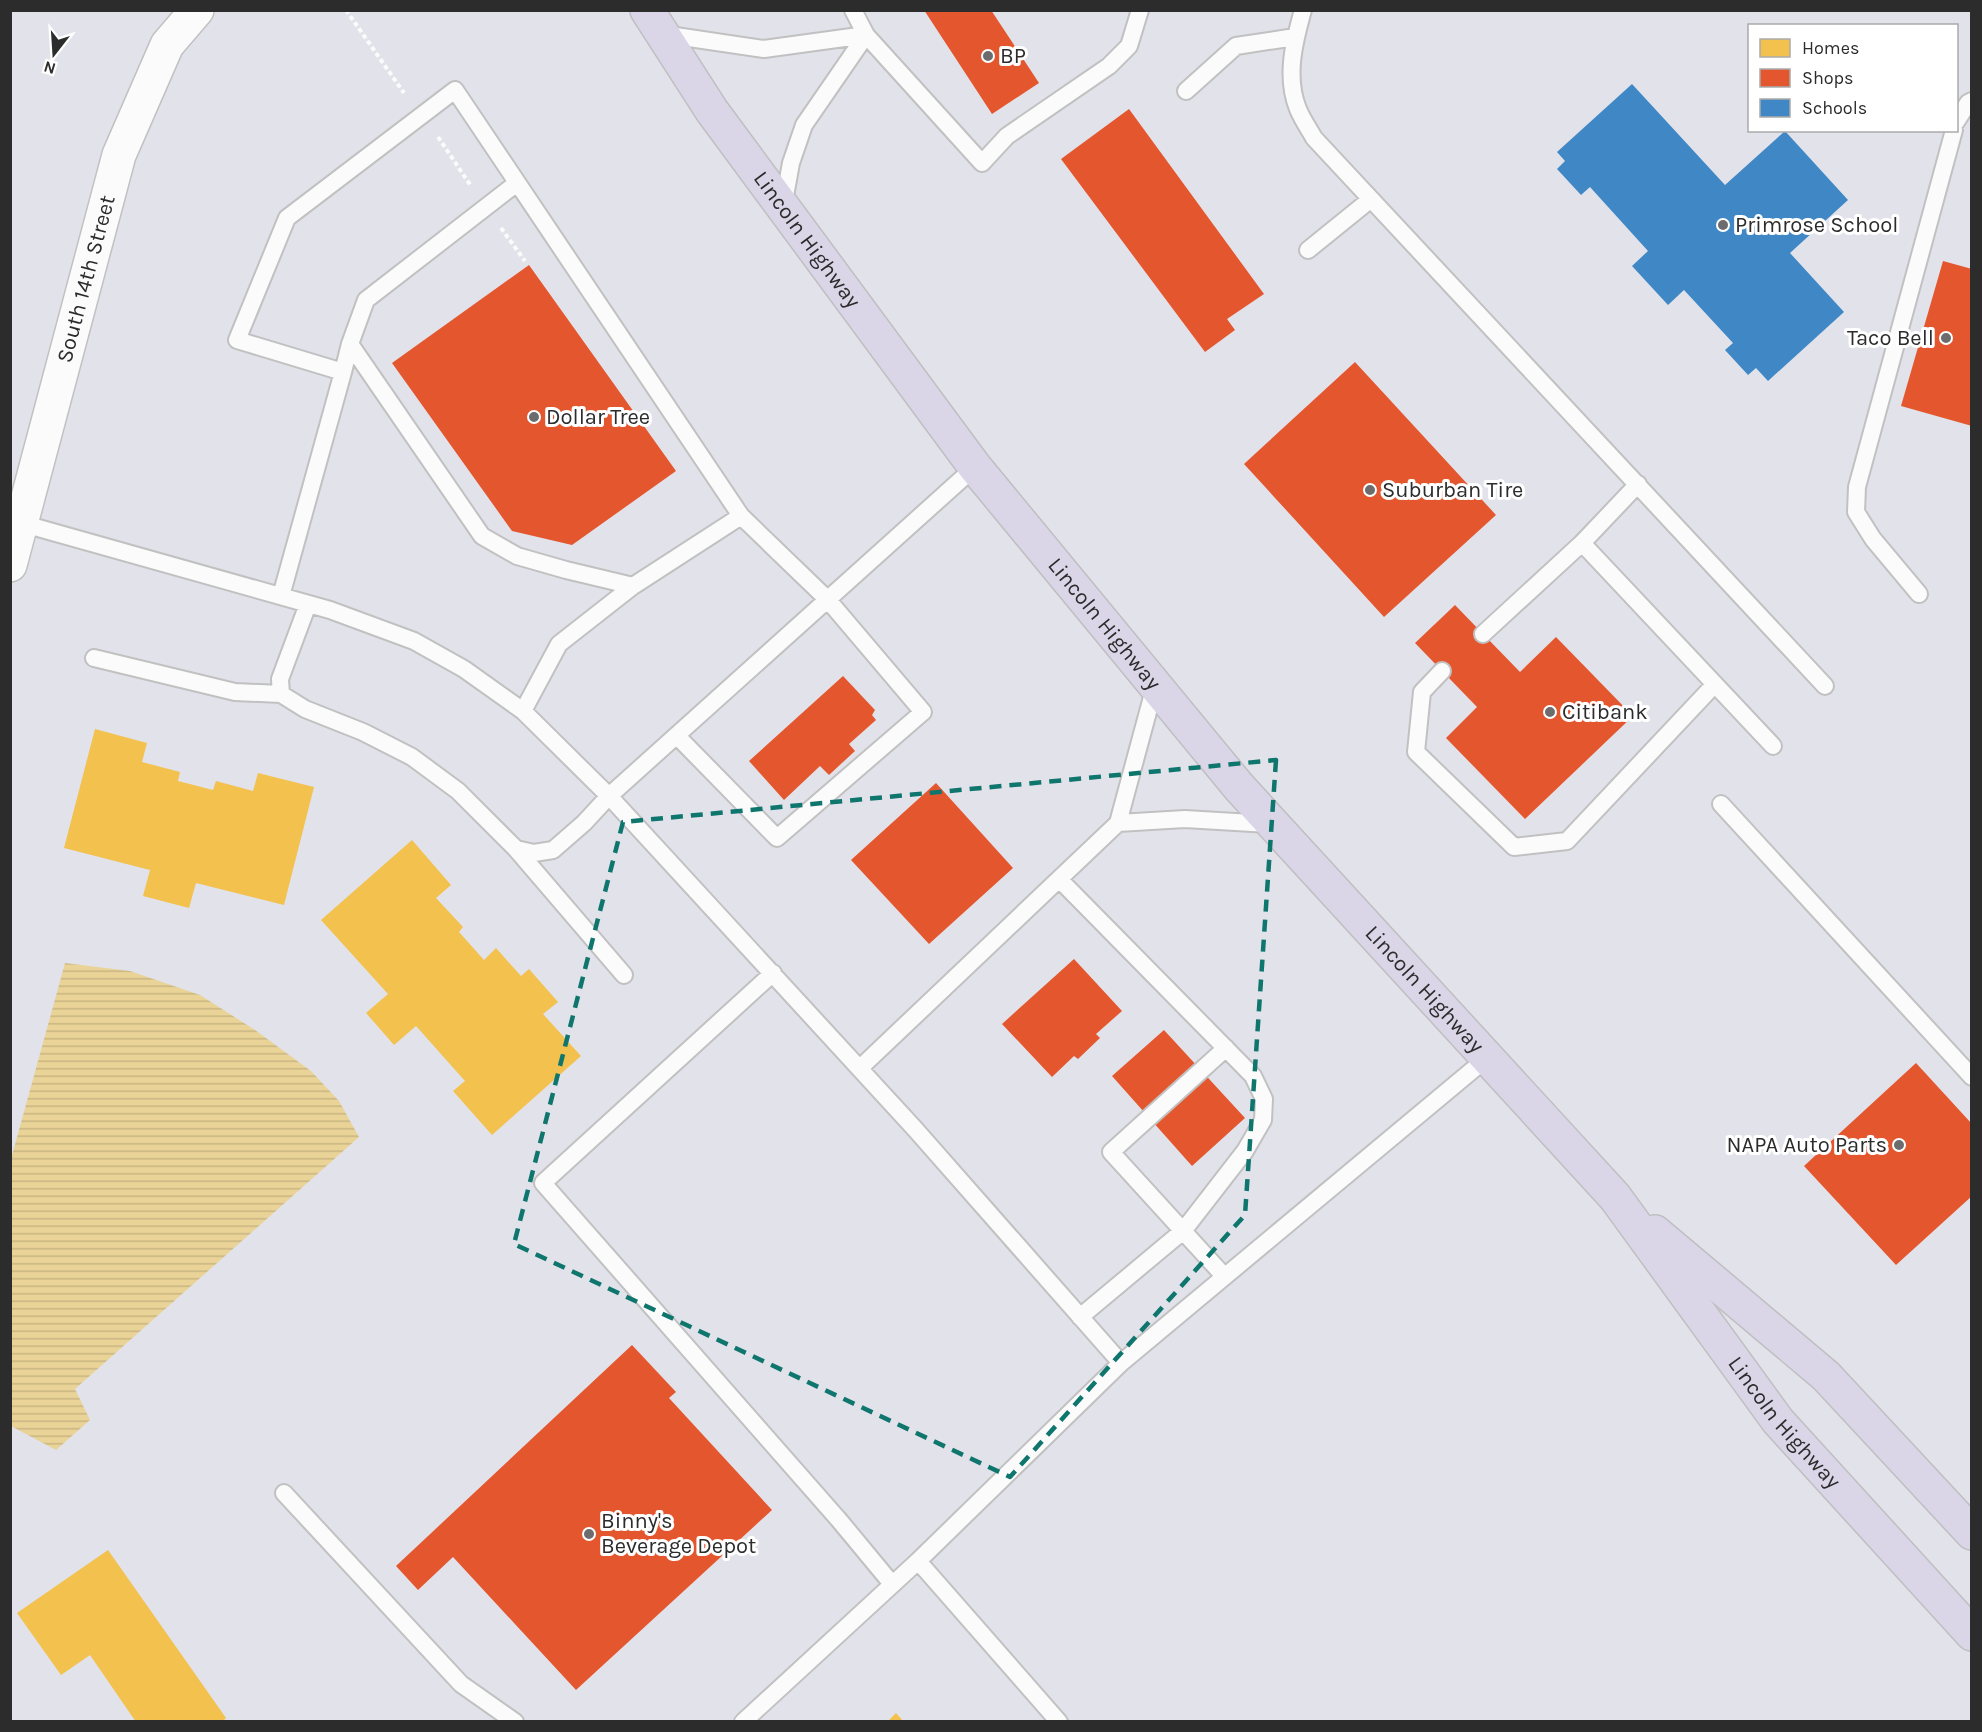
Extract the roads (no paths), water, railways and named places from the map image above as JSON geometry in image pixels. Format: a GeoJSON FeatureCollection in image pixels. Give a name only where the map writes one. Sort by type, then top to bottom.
{"type":"FeatureCollection","features":[{"type":"Feature","properties":{"kind":"main road","name":"Lincoln Highway"},"geometry":{"type":"LineString","coordinates":[[654,22],[712,111],[975,467],[1239,787],[1615,1197],[1778,1421],[1971,1634]]}},
{"type":"Feature","properties":{"kind":"main road","name":"Lincoln Highway"},"geometry":{"type":"LineString","coordinates":[[1615,1197],[1826,1376],[1971,1533]]}},
{"type":"Feature","properties":{"kind":"street","name":"South 14th Street"},"geometry":{"type":"LineString","coordinates":[[10,565],[16,521],[119,155],[166,45],[197,10]]}},
{"type":"Feature","properties":{"kind":"lane"},"geometry":{"type":"LineString","coordinates":[[853,10],[866,35],[982,163],[1007,136],[1109,66],[1129,46],[1140,10]]}},
{"type":"Feature","properties":{"kind":"lane"},"geometry":{"type":"LineString","coordinates":[[1303,10],[1295,37],[1290,69],[1297,107],[1314,138],[1825,686]]}},
{"type":"Feature","properties":{"kind":"lane"},"geometry":{"type":"LineString","coordinates":[[654,22],[764,49],[866,35]]}},
{"type":"Feature","properties":{"kind":"lane"},"geometry":{"type":"LineString","coordinates":[[783,207],[791,163],[804,125],[866,35]]}},
{"type":"Feature","properties":{"kind":"lane"},"geometry":{"type":"LineString","coordinates":[[1186,91],[1236,46],[1295,37]]}},
{"type":"Feature","properties":{"kind":"lane"},"geometry":{"type":"LineString","coordinates":[[343,372],[237,340],[286,218],[455,90],[741,516],[828,600],[923,712],[777,838],[676,736]]}},
{"type":"Feature","properties":{"kind":"lane"},"geometry":{"type":"LineString","coordinates":[[1958,119],[1971,101]]}},
{"type":"Feature","properties":{"kind":"lane"},"geometry":{"type":"LineString","coordinates":[[1919,594],[1873,539],[1856,512],[1857,487],[1953,132]]}},
{"type":"Feature","properties":{"kind":"lane"},"geometry":{"type":"LineString","coordinates":[[281,596],[350,344],[366,300],[517,183]]}},
{"type":"Feature","properties":{"kind":"lane"},"geometry":{"type":"LineString","coordinates":[[1308,250],[1371,199]]}},
{"type":"Feature","properties":{"kind":"lane"},"geometry":{"type":"LineString","coordinates":[[350,344],[482,536],[517,556],[633,586]]}},
{"type":"Feature","properties":{"kind":"lane"},"geometry":{"type":"LineString","coordinates":[[516,849],[534,853],[553,850],[584,823],[609,796],[975,467]]}},
{"type":"Feature","properties":{"kind":"lane"},"geometry":{"type":"LineString","coordinates":[[1484,634],[1582,543],[1638,484]]}},
{"type":"Feature","properties":{"kind":"lane"},"geometry":{"type":"LineString","coordinates":[[523,711],[559,644],[633,586],[741,516]]}},
{"type":"Feature","properties":{"kind":"lane"},"geometry":{"type":"LineString","coordinates":[[16,521],[330,610],[414,641],[464,669],[523,711],[609,796],[860,1068],[1121,1363]]}},
{"type":"Feature","properties":{"kind":"lane"},"geometry":{"type":"LineString","coordinates":[[1582,543],[1773,746]]}},
{"type":"Feature","properties":{"kind":"lane"},"geometry":{"type":"LineString","coordinates":[[281,694],[280,679],[308,604]]}},
{"type":"Feature","properties":{"kind":"lane"},"geometry":{"type":"LineString","coordinates":[[94,658],[235,692],[281,694],[305,709],[363,732],[412,757],[458,791],[516,849],[624,975]]}},
{"type":"Feature","properties":{"kind":"lane"},"geometry":{"type":"LineString","coordinates":[[1442,671],[1422,692],[1416,752],[1514,848],[1567,841],[1715,684]]}},
{"type":"Feature","properties":{"kind":"lane"},"geometry":{"type":"LineString","coordinates":[[860,1068],[1119,823],[1155,686]]}},
{"type":"Feature","properties":{"kind":"lane"},"geometry":{"type":"LineString","coordinates":[[1721,804],[1971,1077]]}},
{"type":"Feature","properties":{"kind":"lane"},"geometry":{"type":"LineString","coordinates":[[1119,823],[1185,819],[1273,824]]}},
{"type":"Feature","properties":{"kind":"lane"},"geometry":{"type":"LineString","coordinates":[[1059,879],[1253,1076],[1264,1099],[1263,1120],[1245,1151],[1183,1231],[1080,1317]]}},
{"type":"Feature","properties":{"kind":"lane"},"geometry":{"type":"LineString","coordinates":[[772,973],[543,1183],[839,1520],[892,1584]]}},
{"type":"Feature","properties":{"kind":"lane"},"geometry":{"type":"LineString","coordinates":[[1224,1276],[1111,1152],[1226,1048]]}},
{"type":"Feature","properties":{"kind":"lane"},"geometry":{"type":"LineString","coordinates":[[743,1722],[918,1562],[1121,1363],[1487,1058]]}},
{"type":"Feature","properties":{"kind":"lane"},"geometry":{"type":"LineString","coordinates":[[284,1493],[461,1684],[515,1722]]}},
{"type":"Feature","properties":{"kind":"lane"},"geometry":{"type":"LineString","coordinates":[[918,1562],[1059,1722]]}},
{"type":"Feature","properties":{"kind":"place","name":"BP"},"geometry":{"type":"Point","coordinates":[988,56]}},
{"type":"Feature","properties":{"kind":"place","name":"Primrose School"},"geometry":{"type":"Point","coordinates":[1723,225]}},
{"type":"Feature","properties":{"kind":"place","name":"Taco Bell"},"geometry":{"type":"Point","coordinates":[1946,338]}},
{"type":"Feature","properties":{"kind":"place","name":"Dollar Tree"},"geometry":{"type":"Point","coordinates":[534,417]}},
{"type":"Feature","properties":{"kind":"place","name":"Suburban Tire"},"geometry":{"type":"Point","coordinates":[1370,490]}},
{"type":"Feature","properties":{"kind":"place","name":"Citibank"},"geometry":{"type":"Point","coordinates":[1550,712]}},
{"type":"Feature","properties":{"kind":"place","name":"NAPA Auto Parts"},"geometry":{"type":"Point","coordinates":[1899,1145]}},
{"type":"Feature","properties":{"kind":"place","name":"Binny's Beverage Depot"},"geometry":{"type":"Point","coordinates":[589,1534]}}]}
